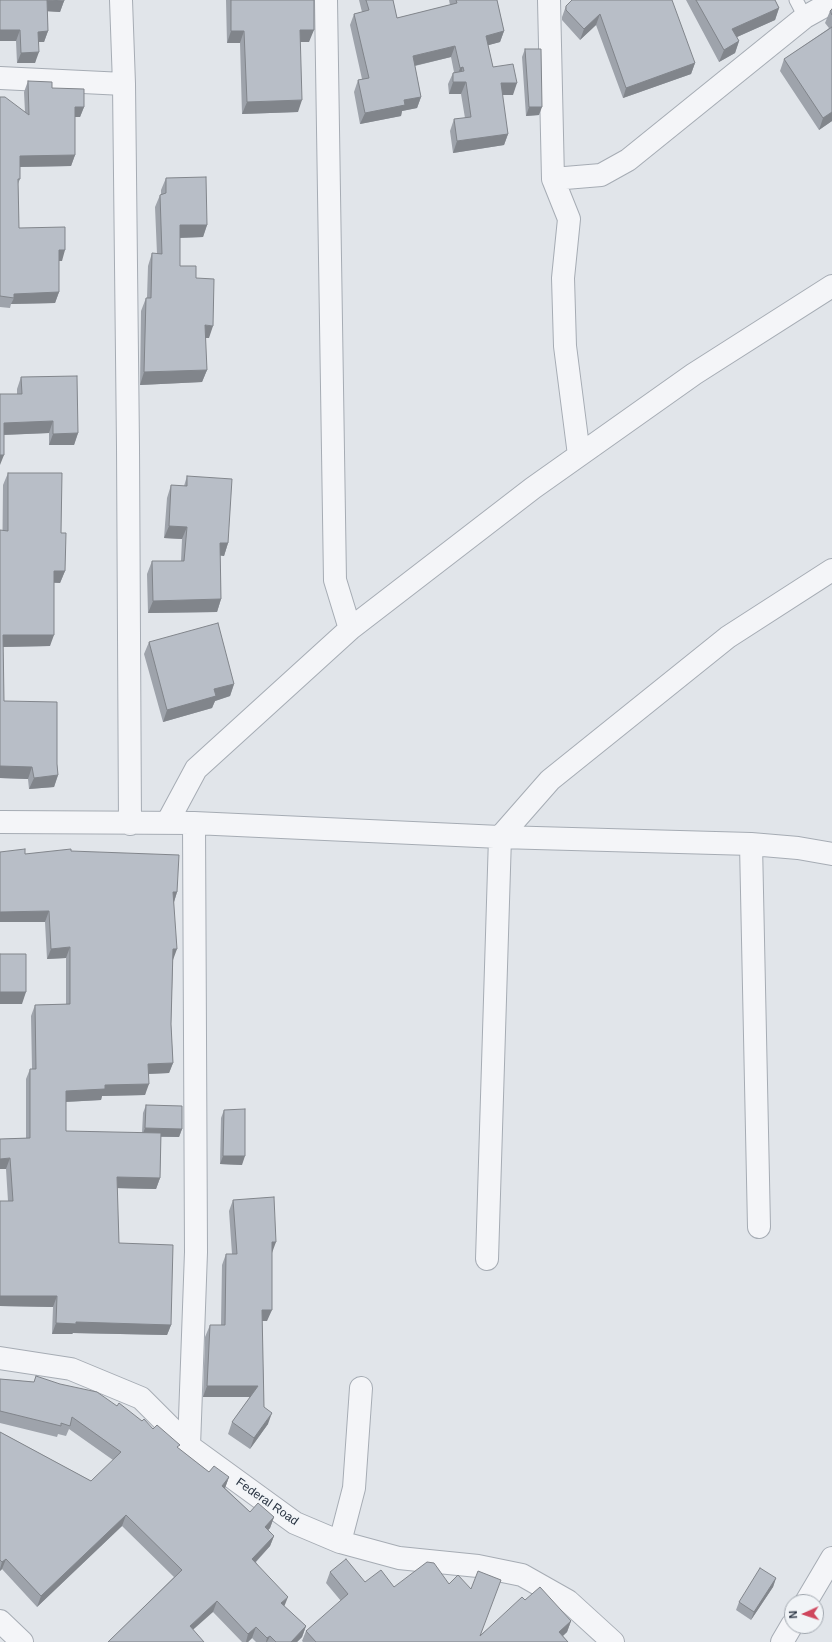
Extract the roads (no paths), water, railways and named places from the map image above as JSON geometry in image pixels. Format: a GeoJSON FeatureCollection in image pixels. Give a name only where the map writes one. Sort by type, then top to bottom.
{"type":"FeatureCollection","features":[{"type":"Feature","properties":{"kind":"street"},"geometry":{"type":"LineString","coordinates":[[121,0],[124,84],[128,447],[130,824]]}},
{"type":"Feature","properties":{"kind":"street"},"geometry":{"type":"LineString","coordinates":[[326,0],[335,580],[350,629]]}},
{"type":"Feature","properties":{"kind":"street"},"geometry":{"type":"LineString","coordinates":[[549,0],[553,179],[568,218],[563,278],[565,346],[579,455]]}},
{"type":"Feature","properties":{"kind":"street"},"geometry":{"type":"LineString","coordinates":[[553,179],[601,175],[628,160],[801,9],[832,2]]}},
{"type":"Feature","properties":{"kind":"street"},"geometry":{"type":"LineString","coordinates":[[0,78],[124,84]]}},
{"type":"Feature","properties":{"kind":"street"},"geometry":{"type":"LineString","coordinates":[[167,823],[196,769],[350,629],[533,488],[579,455],[694,374],[832,286]]}},
{"type":"Feature","properties":{"kind":"street"},"geometry":{"type":"LineString","coordinates":[[486,1259],[500,837],[550,780],[703,656],[728,637],[832,570]]}},
{"type":"Feature","properties":{"kind":"street"},"geometry":{"type":"LineString","coordinates":[[0,822],[130,824],[194,823],[500,837],[751,844],[798,848],[832,854]]}},
{"type":"Feature","properties":{"kind":"street"},"geometry":{"type":"LineString","coordinates":[[189,1446],[196,1252],[194,823]]}},
{"type":"Feature","properties":{"kind":"street"},"geometry":{"type":"LineString","coordinates":[[751,844],[759,1227]]}},
{"type":"Feature","properties":{"kind":"street","name":"Federal Road"},"geometry":{"type":"LineString","coordinates":[[0,1358],[71,1369],[141,1398],[189,1446],[295,1523],[340,1542],[400,1558],[478,1566],[522,1575],[568,1601],[613,1642]]}},
{"type":"Feature","properties":{"kind":"street"},"geometry":{"type":"LineString","coordinates":[[340,1542],[354,1488],[361,1388]]}},
{"type":"Feature","properties":{"kind":"street"},"geometry":{"type":"LineString","coordinates":[[811,1594],[832,1558]]}},
{"type":"Feature","properties":{"kind":"street"},"geometry":{"type":"LineString","coordinates":[[0,1621],[22,1642]]}}]}
